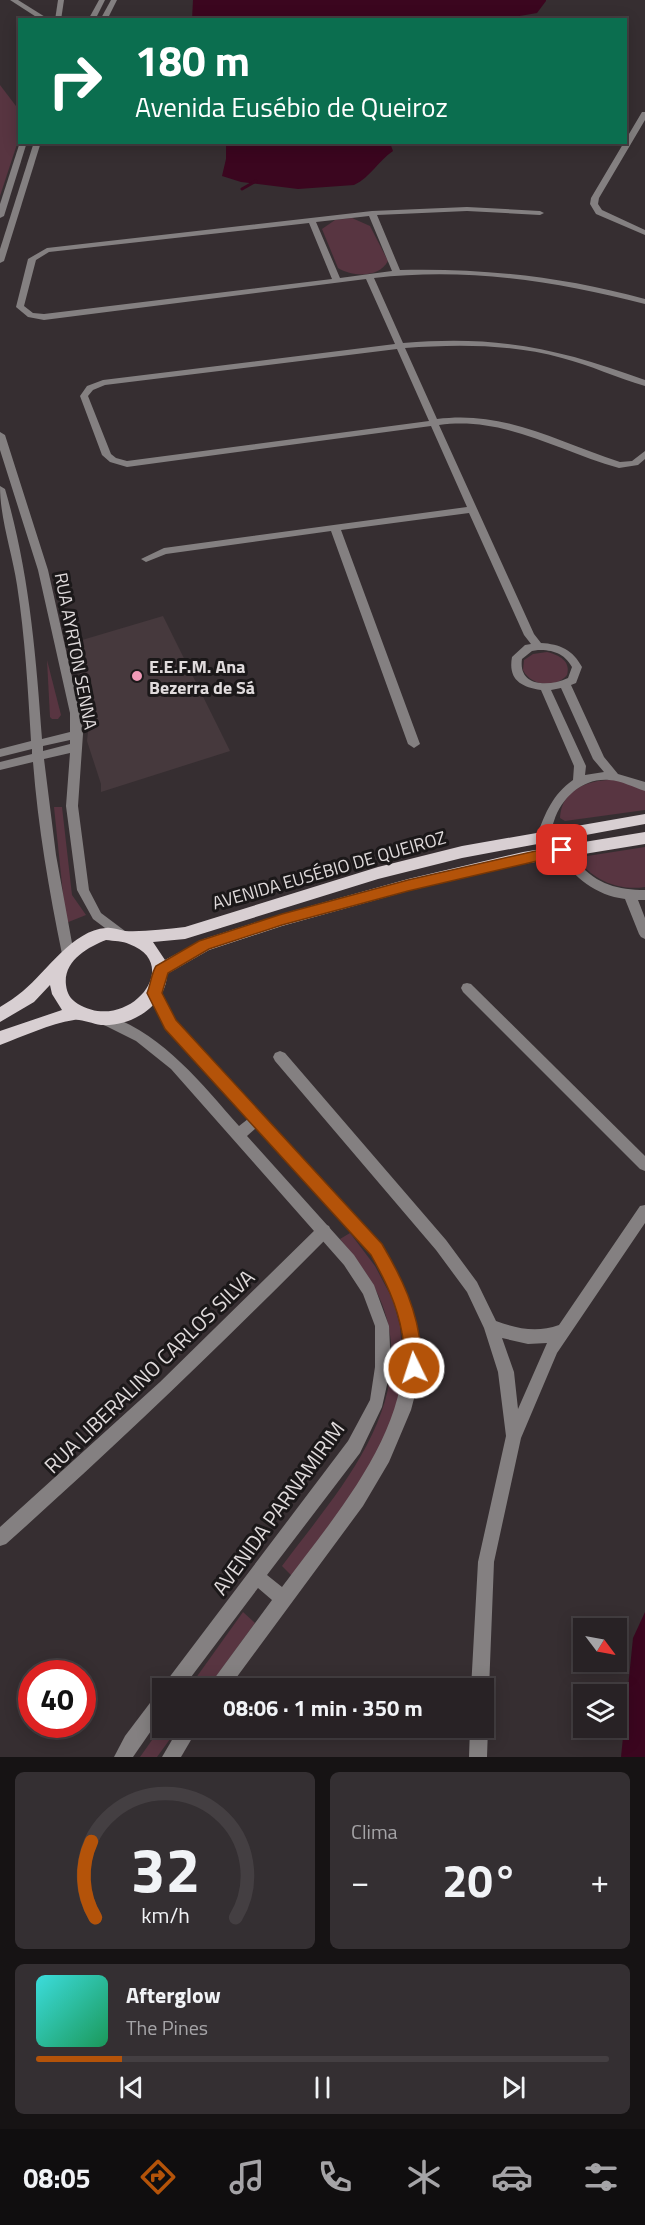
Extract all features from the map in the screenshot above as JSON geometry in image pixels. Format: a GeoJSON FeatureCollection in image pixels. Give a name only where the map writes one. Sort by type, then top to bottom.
{"type":"FeatureCollection","features":[{"type":"Feature","properties":{"kind":"main road","name":"AVENIDA EUSÉBIO DE QUEIROZ"},"geometry":{"type":"LineString","coordinates":[[126,935],[161,936],[185,933],[378,873],[462,852],[645,819]]}},
{"type":"Feature","properties":{"kind":"main road","name":"AVENIDA EUSÉBIO DE QUEIROZ"},"geometry":{"type":"LineString","coordinates":[[161,970],[204,945],[282,920],[420,882],[562,850],[645,838]]}},
{"type":"Feature","properties":{"kind":"main road"},"geometry":{"type":"LineString","coordinates":[[0,1015],[28,997],[64,960],[92,938],[126,935],[142,941],[152,949],[158,959],[161,970],[160,982],[154,993],[134,1011],[120,1017],[90,1017],[66,1004],[59,993],[57,980],[64,960]]}},
{"type":"Feature","properties":{"kind":"main road"},"geometry":{"type":"LineString","coordinates":[[0,1038],[78,1012]]}},
{"type":"Feature","properties":{"kind":"street"},"geometry":{"type":"LineString","coordinates":[[13,0],[43,18]]}},
{"type":"Feature","properties":{"kind":"street"},"geometry":{"type":"LineString","coordinates":[[58,18],[61,0]]}},
{"type":"Feature","properties":{"kind":"street"},"geometry":{"type":"LineString","coordinates":[[92,18],[102,0]]}},
{"type":"Feature","properties":{"kind":"street"},"geometry":{"type":"LineString","coordinates":[[104,18],[114,0]]}},
{"type":"Feature","properties":{"kind":"street"},"geometry":{"type":"LineString","coordinates":[[645,114],[595,198],[594,207],[603,214],[645,233]]}},
{"type":"Feature","properties":{"kind":"street"},"geometry":{"type":"LineString","coordinates":[[0,216],[23,144]]}},
{"type":"Feature","properties":{"kind":"street"},"geometry":{"type":"LineString","coordinates":[[0,261],[37,144]]}},
{"type":"Feature","properties":{"kind":"street"},"geometry":{"type":"LineString","coordinates":[[540,213],[443,209],[372,213],[46,250],[32,259],[20,307],[31,315],[44,317],[397,273],[454,271],[518,275],[588,286],[645,302]]}},
{"type":"Feature","properties":{"kind":"street"},"geometry":{"type":"LineString","coordinates":[[372,213],[397,273]]}},
{"type":"Feature","properties":{"kind":"street"},"geometry":{"type":"LineString","coordinates":[[311,219],[337,281]]}},
{"type":"Feature","properties":{"kind":"street"},"geometry":{"type":"LineString","coordinates":[[369,277],[529,635],[538,646]]}},
{"type":"Feature","properties":{"kind":"street"},"geometry":{"type":"LineString","coordinates":[[645,383],[578,359],[527,348],[457,343],[400,346],[103,383],[87,390],[84,399],[107,455],[113,460],[127,464],[460,419],[510,425],[619,465],[635,463],[645,454]]}},
{"type":"Feature","properties":{"kind":"street","name":"RUA AYRTON SENNA"},"geometry":{"type":"LineString","coordinates":[[0,435],[43,570],[75,713],[77,734],[72,806],[82,890],[97,916],[126,935]]}},
{"type":"Feature","properties":{"kind":"street"},"geometry":{"type":"LineString","coordinates":[[0,489],[23,583],[38,756],[64,960]]}},
{"type":"Feature","properties":{"kind":"street"},"geometry":{"type":"LineString","coordinates":[[146,559],[164,551],[473,509]]}},
{"type":"Feature","properties":{"kind":"street"},"geometry":{"type":"LineString","coordinates":[[335,528],[414,744]]}},
{"type":"Feature","properties":{"kind":"street"},"geometry":{"type":"LineString","coordinates":[[538,646],[559,648],[574,659],[577,667],[576,674],[565,685],[545,688],[526,683],[516,671],[517,657],[529,648],[538,646]]}},
{"type":"Feature","properties":{"kind":"street"},"geometry":{"type":"LineString","coordinates":[[565,685],[599,759],[614,776]]}},
{"type":"Feature","properties":{"kind":"street"},"geometry":{"type":"LineString","coordinates":[[545,688],[580,766],[579,780]]}},
{"type":"Feature","properties":{"kind":"street"},"geometry":{"type":"LineString","coordinates":[[0,753],[37,742],[77,734]]}},
{"type":"Feature","properties":{"kind":"street"},"geometry":{"type":"LineString","coordinates":[[571,744],[591,741]]}},
{"type":"Feature","properties":{"kind":"street"},"geometry":{"type":"LineString","coordinates":[[0,766],[76,747]]}},
{"type":"Feature","properties":{"kind":"street"},"geometry":{"type":"LineString","coordinates":[[543,836],[550,816],[564,790],[579,780],[591,776],[614,776],[645,787]]}},
{"type":"Feature","properties":{"kind":"street"},"geometry":{"type":"LineString","coordinates":[[562,850],[576,872],[592,882],[618,894],[645,895]]}},
{"type":"Feature","properties":{"kind":"street"},"geometry":{"type":"LineString","coordinates":[[630,895],[645,934]]}},
{"type":"Feature","properties":{"kind":"street"},"geometry":{"type":"LineString","coordinates":[[467,988],[645,1165]]}},
{"type":"Feature","properties":{"kind":"street"},"geometry":{"type":"LineString","coordinates":[[154,993],[170,1025],[377,1250],[394,1281],[406,1311],[411,1336],[414,1368],[397,1429],[376,1470],[357,1500],[225,1678]]}},
{"type":"Feature","properties":{"kind":"street","name":"AVENIDA PARNAMIRIM"},"geometry":{"type":"LineString","coordinates":[[105,1018],[141,1037],[161,1051],[238,1135],[349,1260],[369,1290],[382,1326],[383,1367],[377,1402],[354,1447],[179,1678]]}},
{"type":"Feature","properties":{"kind":"street"},"geometry":{"type":"LineString","coordinates":[[280,1057],[441,1245],[472,1287],[491,1326],[506,1372],[513,1438]]}},
{"type":"Feature","properties":{"kind":"street"},"geometry":{"type":"LineString","coordinates":[[238,1135],[257,1120]]}},
{"type":"Feature","properties":{"kind":"street"},"geometry":{"type":"LineString","coordinates":[[481,1678],[486,1562],[513,1438],[552,1347],[645,1211]]}},
{"type":"Feature","properties":{"kind":"street","name":"RUA LIBERALINO CARLOS SILVA"},"geometry":{"type":"LineString","coordinates":[[0,1538],[70,1478],[174,1382],[324,1231]]}},
{"type":"Feature","properties":{"kind":"street"},"geometry":{"type":"LineString","coordinates":[[491,1326],[529,1339],[546,1337],[564,1330]]}},
{"type":"Feature","properties":{"kind":"street"},"geometry":{"type":"LineString","coordinates":[[257,1577],[284,1599]]}},
{"type":"Feature","properties":{"kind":"street"},"geometry":{"type":"LineString","coordinates":[[123,1757],[130,1742],[152,1714]]}},
{"type":"Feature","properties":{"kind":"street"},"geometry":{"type":"LineString","coordinates":[[171,1757],[183,1738]]}},
{"type":"Feature","properties":{"kind":"street"},"geometry":{"type":"LineString","coordinates":[[478,1757],[479,1738]]}},
{"type":"Feature","properties":{"kind":"shaded area"},"geometry":{"type":"Polygon","coordinates":[[[193,0],[546,0],[537,13],[509,18],[192,18],[193,0]]]}},
{"type":"Feature","properties":{"kind":"shaded area"},"geometry":{"type":"Polygon","coordinates":[[[0,85],[18,109],[18,141],[0,196],[0,85]]]}},
{"type":"Feature","properties":{"kind":"shaded area"},"geometry":{"type":"Polygon","coordinates":[[[226,144],[390,144],[393,151],[365,178],[354,185],[298,189],[241,182],[222,176],[226,159],[226,144]]]}},
{"type":"Feature","properties":{"kind":"shaded area"},"geometry":{"type":"Polygon","coordinates":[[[352,218],[370,226],[388,261],[378,271],[358,274],[338,268],[322,229],[335,220],[352,218]]]}},
{"type":"Feature","properties":{"kind":"shaded area","name":"E.E.F.M. Ana Bezerra de Sá"},"geometry":{"type":"Polygon","coordinates":[[[163,616],[230,751],[101,792],[101,784],[87,741],[90,712],[72,643],[163,616]]]}},
{"type":"Feature","properties":{"kind":"shaded area"},"geometry":{"type":"Polygon","coordinates":[[[547,652],[563,659],[568,670],[567,675],[562,679],[544,684],[532,680],[523,670],[524,660],[533,654],[547,652]]]}},
{"type":"Feature","properties":{"kind":"shaded area"},"geometry":{"type":"Polygon","coordinates":[[[47,660],[61,715],[58,719],[50,717],[47,660]]]}},
{"type":"Feature","properties":{"kind":"shaded area"},"geometry":{"type":"Polygon","coordinates":[[[623,781],[645,790],[645,810],[565,821],[560,818],[561,808],[570,794],[593,782],[623,781]]]}},
{"type":"Feature","properties":{"kind":"shaded area"},"geometry":{"type":"Polygon","coordinates":[[[54,807],[62,807],[72,895],[86,915],[66,923],[54,807]]]}},
{"type":"Feature","properties":{"kind":"shaded area"},"geometry":{"type":"Polygon","coordinates":[[[645,847],[645,887],[635,888],[608,883],[592,874],[579,861],[581,857],[645,847]]]}},
{"type":"Feature","properties":{"kind":"shaded area"},"geometry":{"type":"Polygon","coordinates":[[[350,1233],[375,1266],[393,1300],[400,1326],[403,1364],[401,1404],[364,1478],[292,1576],[282,1566],[348,1477],[367,1445],[382,1412],[390,1377],[391,1341],[382,1304],[369,1278],[340,1239],[350,1233]]]}},
{"type":"Feature","properties":{"kind":"shaded area"},"geometry":{"type":"Polygon","coordinates":[[[243,1612],[255,1623],[215,1678],[196,1678],[243,1612]]]}},
{"type":"Feature","properties":{"kind":"shaded area"},"geometry":{"type":"Polygon","coordinates":[[[645,1612],[645,1757],[621,1757],[623,1738],[627,1738],[627,1698],[633,1638],[645,1612]]]}},
{"type":"Feature","properties":{"kind":"shaded area"},"geometry":{"type":"Polygon","coordinates":[[[153,1738],[171,1738],[157,1757],[140,1757],[153,1738]]]}},
{"type":"Feature","properties":{"kind":"waterway"},"geometry":{"type":"LineString","coordinates":[[242,189],[256,181]]}},
{"type":"Feature","properties":{"kind":"place","name":"E.E.F.M. Ana Bezerra de Sá"},"geometry":{"type":"Point","coordinates":[137,676]}},
{"type":"Feature","properties":{"kind":"route"},"geometry":{"type":"LineString","coordinates":[[414,1368],[406,1311],[394,1281],[377,1250],[170,1025],[154,993],[160,982],[161,970],[204,945],[282,920],[408,885],[562,850]]}}]}
